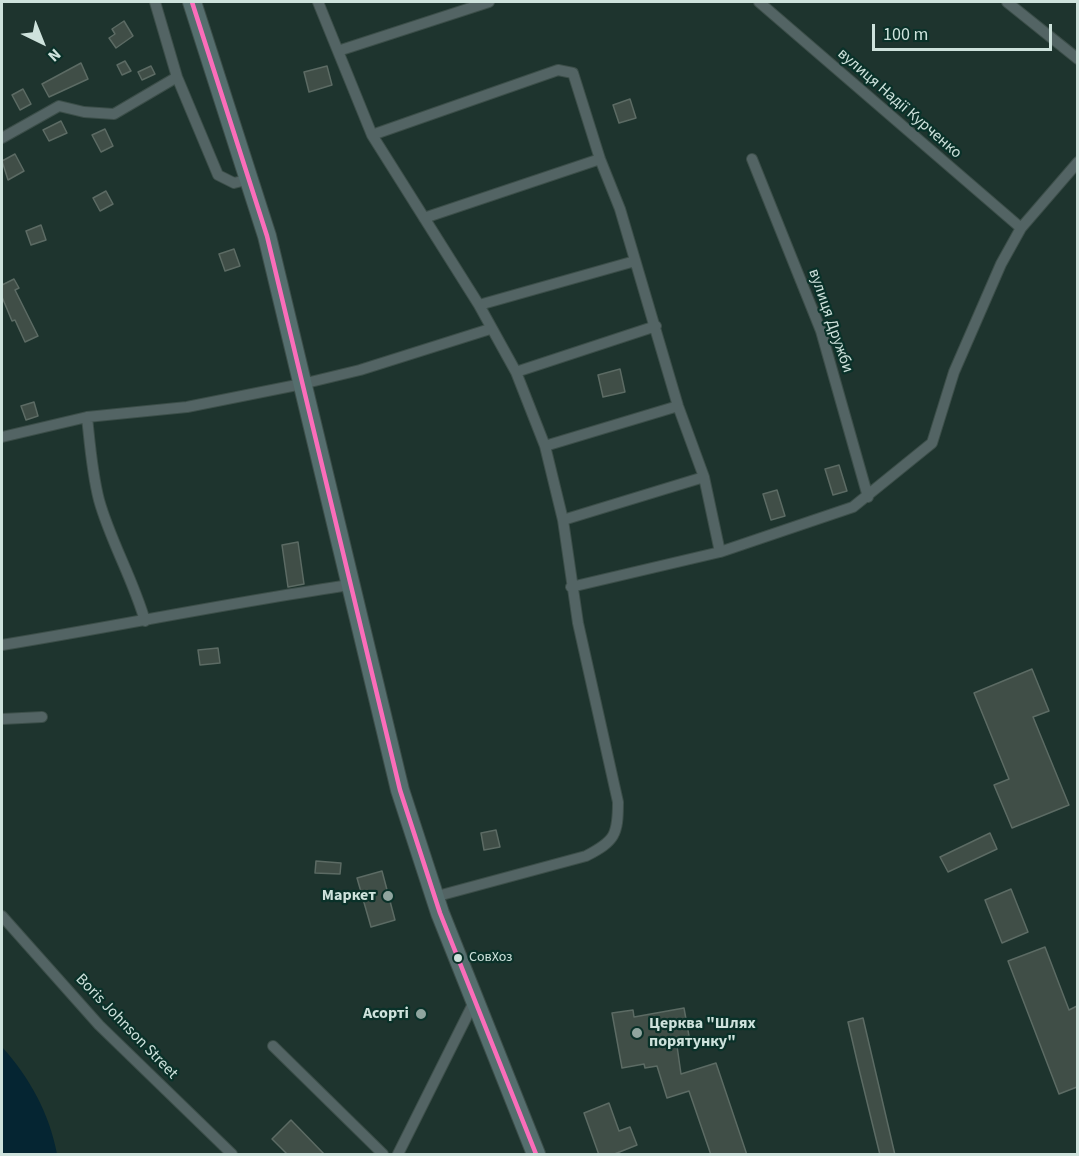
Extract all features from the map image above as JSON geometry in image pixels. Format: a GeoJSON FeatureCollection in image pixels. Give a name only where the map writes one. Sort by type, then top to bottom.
{"type":"FeatureCollection","features":[{"type":"Feature","properties":{"kind":"highway"},"geometry":{"type":"LineString","coordinates":[[192,2],[250,179],[269,246],[400,790],[434,897],[536,1155]]}},
{"type":"Feature","properties":{"kind":"street"},"geometry":{"type":"LineString","coordinates":[[155,2],[177,77],[218,175],[234,183],[250,179]]}},
{"type":"Feature","properties":{"kind":"street"},"geometry":{"type":"LineString","coordinates":[[318,2],[372,135],[479,305],[490,329],[516,372],[545,446],[563,520],[571,587],[618,802],[618,824],[609,844],[586,856],[434,897]]}},
{"type":"Feature","properties":{"kind":"street"},"geometry":{"type":"LineString","coordinates":[[338,51],[489,2]]}},
{"type":"Feature","properties":{"kind":"street","name":"вулиця Надії Курченко"},"geometry":{"type":"LineString","coordinates":[[759,2],[1021,228]]}},
{"type":"Feature","properties":{"kind":"street"},"geometry":{"type":"LineString","coordinates":[[1007,2],[1077,59]]}},
{"type":"Feature","properties":{"kind":"street"},"geometry":{"type":"LineString","coordinates":[[372,135],[558,70],[573,73],[600,159],[620,209],[678,406],[704,477],[720,552]]}},
{"type":"Feature","properties":{"kind":"street"},"geometry":{"type":"LineString","coordinates":[[2,138],[59,106],[84,112],[114,114],[177,77]]}},
{"type":"Feature","properties":{"kind":"street"},"geometry":{"type":"LineString","coordinates":[[424,218],[600,159]]}},
{"type":"Feature","properties":{"kind":"street","name":"вулиця Дружби"},"geometry":{"type":"LineString","coordinates":[[752,159],[821,331],[868,497]]}},
{"type":"Feature","properties":{"kind":"street"},"geometry":{"type":"LineString","coordinates":[[571,587],[720,552],[853,507],[868,497],[932,443],[954,372],[1000,264],[1021,228],[1077,162]]}},
{"type":"Feature","properties":{"kind":"street"},"geometry":{"type":"LineString","coordinates":[[479,305],[635,261]]}},
{"type":"Feature","properties":{"kind":"street"},"geometry":{"type":"LineString","coordinates":[[516,372],[656,326]]}},
{"type":"Feature","properties":{"kind":"street"},"geometry":{"type":"LineString","coordinates":[[2,437],[87,417],[187,407],[302,384],[360,370],[490,329]]}},
{"type":"Feature","properties":{"kind":"street"},"geometry":{"type":"LineString","coordinates":[[545,446],[678,406]]}},
{"type":"Feature","properties":{"kind":"street"},"geometry":{"type":"LineString","coordinates":[[87,417],[91,459],[99,501],[135,586],[145,621]]}},
{"type":"Feature","properties":{"kind":"street"},"geometry":{"type":"LineString","coordinates":[[563,520],[704,477]]}},
{"type":"Feature","properties":{"kind":"street"},"geometry":{"type":"LineString","coordinates":[[2,645],[145,621],[252,599],[350,585]]}},
{"type":"Feature","properties":{"kind":"street"},"geometry":{"type":"LineString","coordinates":[[2,719],[42,717]]}},
{"type":"Feature","properties":{"kind":"street","name":"Boris Johnson Street"},"geometry":{"type":"LineString","coordinates":[[2,916],[99,1024],[232,1155]]}},
{"type":"Feature","properties":{"kind":"street"},"geometry":{"type":"LineString","coordinates":[[398,1155],[475,1000]]}},
{"type":"Feature","properties":{"kind":"street"},"geometry":{"type":"LineString","coordinates":[[273,1046],[383,1155]]}},
{"type":"Feature","properties":{"kind":"water"},"geometry":{"type":"Polygon","coordinates":[[[2,1047],[21,1071],[37,1097],[49,1124],[57,1154],[2,1154],[2,1047]]]}},
{"type":"Feature","properties":{"kind":"building"},"geometry":{"type":"Polygon","coordinates":[[[124,21],[133,36],[116,48],[109,38],[115,34],[112,29],[124,21]]]}},
{"type":"Feature","properties":{"kind":"building"},"geometry":{"type":"Polygon","coordinates":[[[125,61],[131,71],[122,75],[117,65],[125,61]]]}},
{"type":"Feature","properties":{"kind":"building"},"geometry":{"type":"Polygon","coordinates":[[[81,63],[88,79],[49,97],[42,84],[81,63]]]}},
{"type":"Feature","properties":{"kind":"building"},"geometry":{"type":"Polygon","coordinates":[[[151,66],[155,74],[142,80],[138,72],[151,66]]]}},
{"type":"Feature","properties":{"kind":"building"},"geometry":{"type":"Polygon","coordinates":[[[327,66],[332,85],[309,92],[304,72],[327,66]]]}},
{"type":"Feature","properties":{"kind":"building"},"geometry":{"type":"Polygon","coordinates":[[[23,89],[31,104],[20,110],[12,95],[23,89]]]}},
{"type":"Feature","properties":{"kind":"building"},"geometry":{"type":"Polygon","coordinates":[[[630,99],[636,118],[619,123],[613,105],[630,99]]]}},
{"type":"Feature","properties":{"kind":"building"},"geometry":{"type":"Polygon","coordinates":[[[61,121],[67,133],[49,141],[43,130],[61,121]]]}},
{"type":"Feature","properties":{"kind":"building"},"geometry":{"type":"Polygon","coordinates":[[[105,129],[113,146],[101,152],[92,135],[105,129]]]}},
{"type":"Feature","properties":{"kind":"building"},"geometry":{"type":"Polygon","coordinates":[[[15,154],[24,171],[8,180],[2,161],[15,154]]]}},
{"type":"Feature","properties":{"kind":"building"},"geometry":{"type":"Polygon","coordinates":[[[106,191],[113,204],[100,211],[93,198],[106,191]]]}},
{"type":"Feature","properties":{"kind":"building"},"geometry":{"type":"Polygon","coordinates":[[[41,225],[46,240],[31,245],[26,231],[41,225]]]}},
{"type":"Feature","properties":{"kind":"building"},"geometry":{"type":"Polygon","coordinates":[[[234,249],[240,266],[225,271],[219,254],[234,249]]]}},
{"type":"Feature","properties":{"kind":"building"},"geometry":{"type":"Polygon","coordinates":[[[14,279],[19,288],[15,290],[38,336],[25,342],[15,320],[12,321],[2,297],[2,285],[14,279]]]}},
{"type":"Feature","properties":{"kind":"building"},"geometry":{"type":"Polygon","coordinates":[[[620,369],[625,392],[603,397],[598,375],[620,369]]]}},
{"type":"Feature","properties":{"kind":"building"},"geometry":{"type":"Polygon","coordinates":[[[34,402],[38,416],[26,420],[21,406],[34,402]]]}},
{"type":"Feature","properties":{"kind":"building"},"geometry":{"type":"Polygon","coordinates":[[[839,465],[847,491],[833,495],[825,469],[839,465]]]}},
{"type":"Feature","properties":{"kind":"building"},"geometry":{"type":"Polygon","coordinates":[[[777,490],[785,516],[771,520],[763,494],[777,490]]]}},
{"type":"Feature","properties":{"kind":"building"},"geometry":{"type":"Polygon","coordinates":[[[298,542],[304,584],[288,587],[282,545],[298,542]]]}},
{"type":"Feature","properties":{"kind":"building"},"geometry":{"type":"Polygon","coordinates":[[[218,648],[220,663],[200,665],[198,650],[218,648]]]}},
{"type":"Feature","properties":{"kind":"building"},"geometry":{"type":"Polygon","coordinates":[[[1032,669],[1049,711],[1033,717],[1069,805],[1012,828],[994,785],[1009,779],[974,693],[1032,669]]]}},
{"type":"Feature","properties":{"kind":"building"},"geometry":{"type":"Polygon","coordinates":[[[496,830],[500,847],[484,850],[481,833],[496,830]]]}},
{"type":"Feature","properties":{"kind":"building"},"geometry":{"type":"Polygon","coordinates":[[[990,833],[997,849],[948,872],[940,857],[990,833]]]}},
{"type":"Feature","properties":{"kind":"building"},"geometry":{"type":"Polygon","coordinates":[[[316,861],[341,863],[340,874],[315,873],[316,861]]]}},
{"type":"Feature","properties":{"kind":"building"},"geometry":{"type":"Polygon","coordinates":[[[382,871],[395,920],[371,927],[357,878],[382,871]]]}},
{"type":"Feature","properties":{"kind":"building"},"geometry":{"type":"Polygon","coordinates":[[[1011,889],[1028,932],[1002,943],[985,900],[1011,889]]]}},
{"type":"Feature","properties":{"kind":"building"},"geometry":{"type":"Polygon","coordinates":[[[1045,947],[1069,1010],[1077,1006],[1077,1087],[1059,1094],[1008,961],[1045,947]]]}},
{"type":"Feature","properties":{"kind":"building"},"geometry":{"type":"Polygon","coordinates":[[[684,1008],[689,1036],[676,1039],[681,1074],[716,1063],[747,1155],[711,1155],[689,1091],[667,1098],[657,1066],[645,1068],[644,1064],[622,1068],[612,1013],[633,1010],[634,1017],[684,1008]]]}},
{"type":"Feature","properties":{"kind":"building"},"geometry":{"type":"Polygon","coordinates":[[[863,1018],[895,1155],[880,1155],[858,1065],[848,1022],[863,1018]]]}},
{"type":"Feature","properties":{"kind":"building"},"geometry":{"type":"Polygon","coordinates":[[[609,1103],[619,1131],[630,1127],[637,1145],[612,1155],[599,1155],[584,1113],[609,1103]]]}},
{"type":"Feature","properties":{"kind":"building"},"geometry":{"type":"Polygon","coordinates":[[[291,1120],[325,1155],[288,1155],[272,1139],[291,1120]]]}},
{"type":"Feature","properties":{"kind":"transit line"},"geometry":{"type":"LineString","coordinates":[[192,2],[267,236],[400,790],[440,913],[536,1154]]}},
{"type":"Feature","properties":{"kind":"place","name":"Маркет"},"geometry":{"type":"Point","coordinates":[388,896]}},
{"type":"Feature","properties":{"kind":"place","name":"СовХоз"},"geometry":{"type":"Point","coordinates":[458,958]}},
{"type":"Feature","properties":{"kind":"place","name":"Асорті"},"geometry":{"type":"Point","coordinates":[421,1014]}},
{"type":"Feature","properties":{"kind":"place","name":"Церква \"Шлях порятунку\""},"geometry":{"type":"Point","coordinates":[637,1033]}}]}
